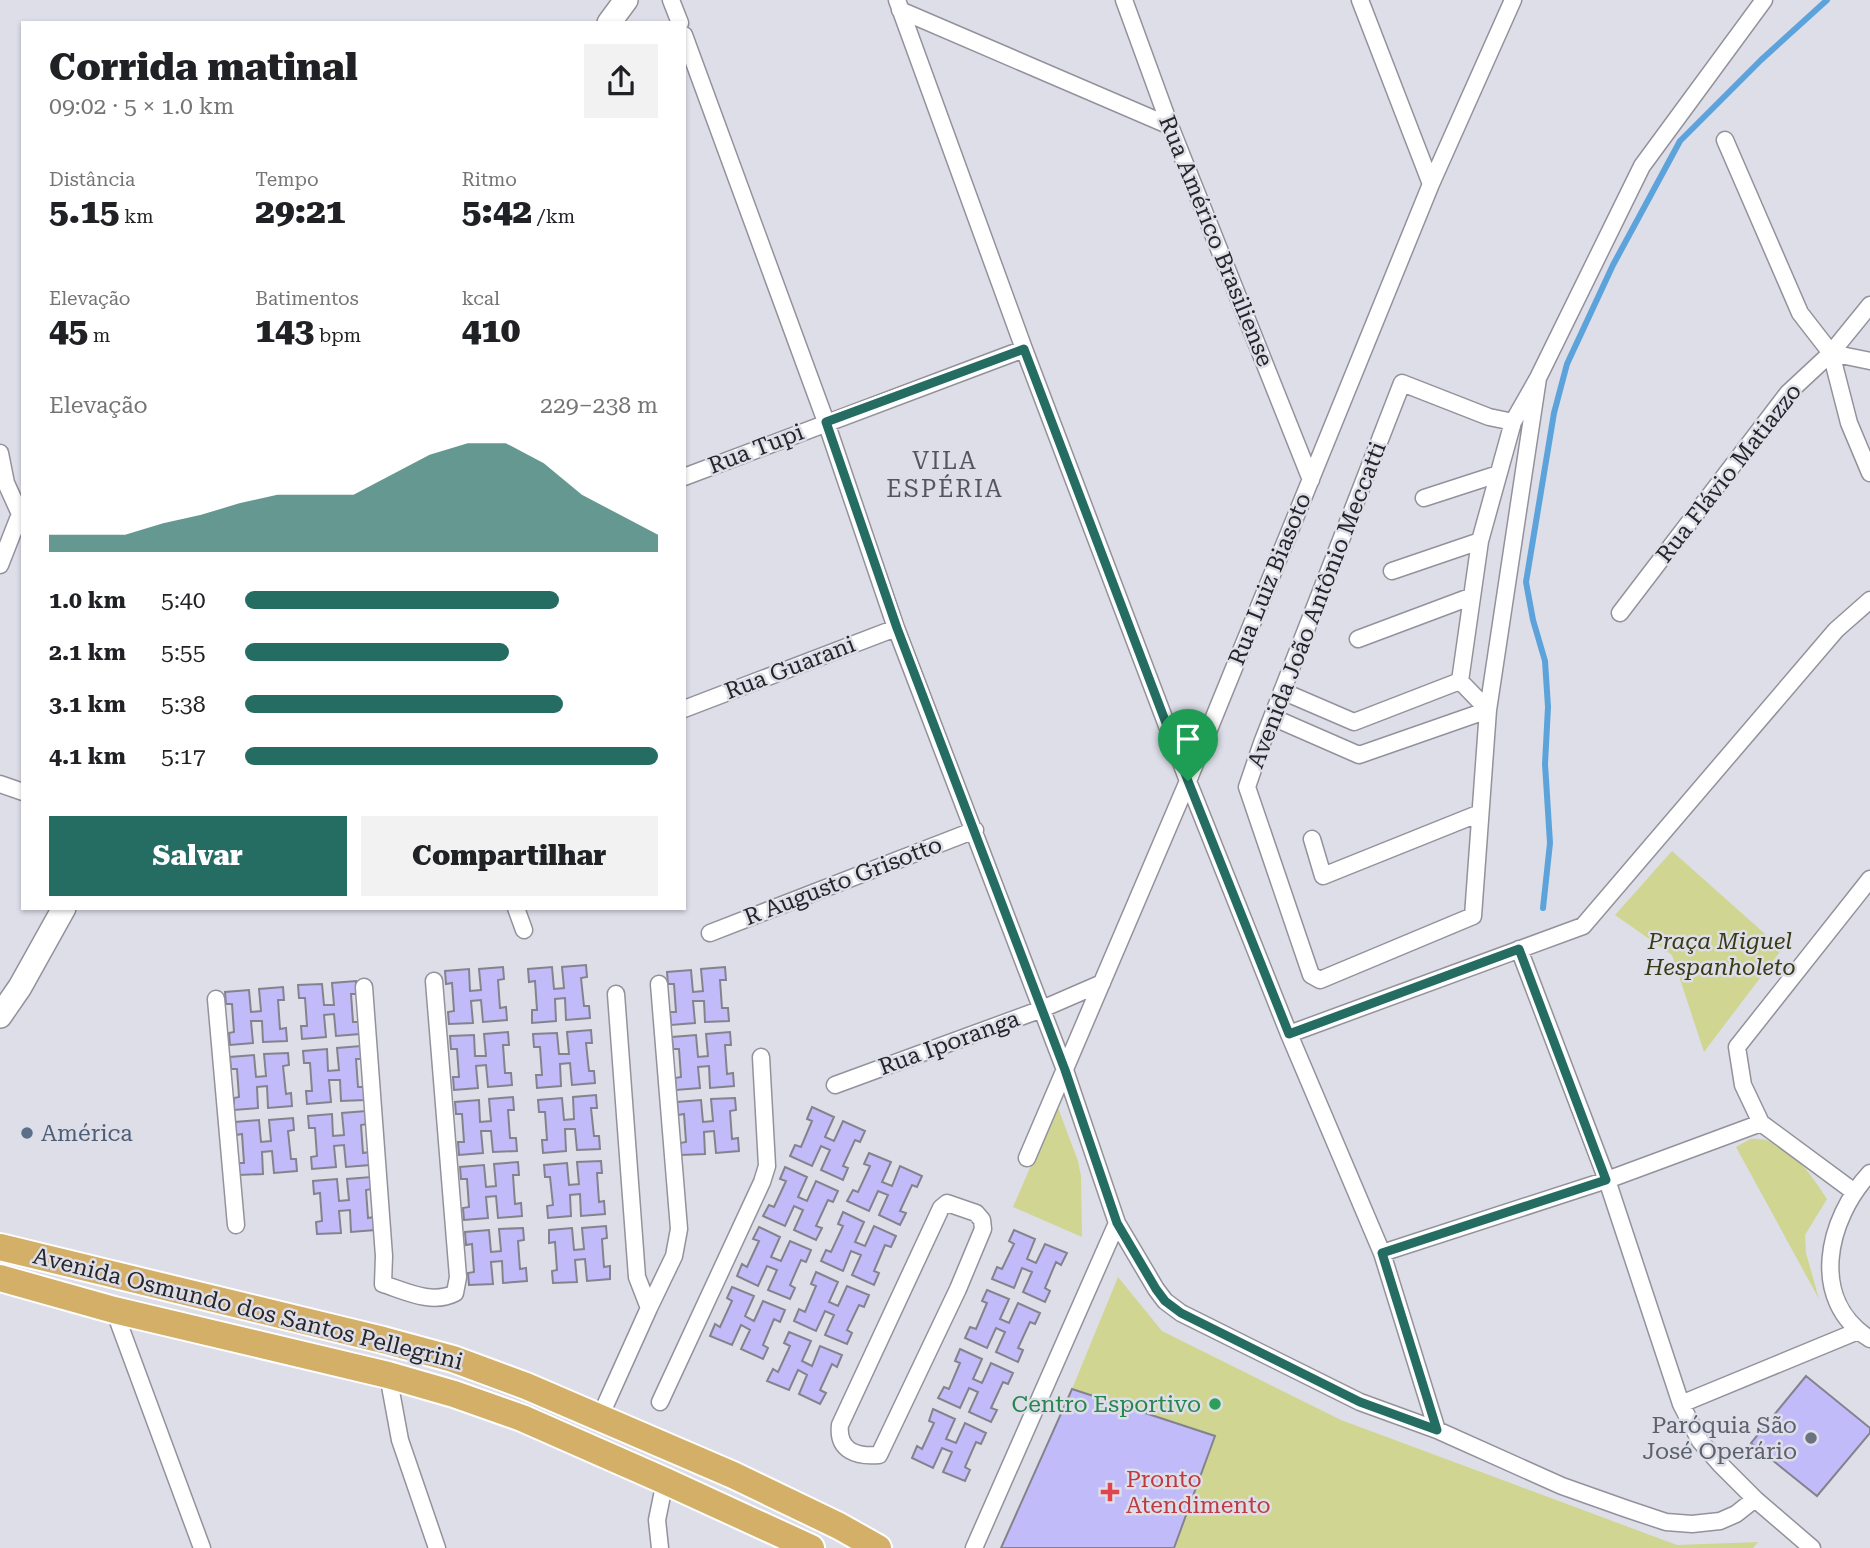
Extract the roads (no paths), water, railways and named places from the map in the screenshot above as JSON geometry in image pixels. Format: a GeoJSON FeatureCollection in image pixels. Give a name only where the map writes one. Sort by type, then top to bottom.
{"type":"FeatureCollection","features":[{"type":"Feature","properties":{"kind":"main road"},"geometry":{"type":"LineString","coordinates":[[610,21],[626,0]]}},
{"type":"Feature","properties":{"kind":"main road"},"geometry":{"type":"LineString","coordinates":[[0,1016],[20,987],[63,910]]}},
{"type":"Feature","properties":{"kind":"main road","name":"Avenida Osmundo dos Santos Pellegrini"},"geometry":{"type":"LineString","coordinates":[[0,1247],[453,1359],[526,1386],[733,1475],[839,1526],[878,1548]]}},
{"type":"Feature","properties":{"kind":"main road","name":"Avenida Osmundo dos Santos Pellegrini"},"geometry":{"type":"LineString","coordinates":[[0,1278],[114,1310],[388,1375],[454,1394],[522,1418],[811,1548]]}},
{"type":"Feature","properties":{"kind":"main road"},"geometry":{"type":"LineString","coordinates":[[114,1310],[131,1294],[157,1284]]}},
{"type":"Feature","properties":{"kind":"street"},"geometry":{"type":"LineString","coordinates":[[671,0],[679,21]]}},
{"type":"Feature","properties":{"kind":"street","name":"Rua Américo Brasiliense"},"geometry":{"type":"LineString","coordinates":[[1124,0],[1170,126],[1311,480]]}},
{"type":"Feature","properties":{"kind":"street"},"geometry":{"type":"LineString","coordinates":[[1360,0],[1430,184]]}},
{"type":"Feature","properties":{"kind":"street","name":"Rua Luiz Biasoto"},"geometry":{"type":"LineString","coordinates":[[1027,1158],[1188,781],[1430,184],[1513,0]]}},
{"type":"Feature","properties":{"kind":"street"},"geometry":{"type":"LineString","coordinates":[[1460,681],[1480,541],[1513,422],[1538,378],[1642,166],[1764,0]]}},
{"type":"Feature","properties":{"kind":"street"},"geometry":{"type":"LineString","coordinates":[[899,5],[1170,126]]}},
{"type":"Feature","properties":{"kind":"street"},"geometry":{"type":"LineString","coordinates":[[899,5],[1024,349],[1188,781],[1289,1034],[1382,1253],[1437,1430]]}},
{"type":"Feature","properties":{"kind":"street"},"geometry":{"type":"LineString","coordinates":[[686,40],[826,422],[897,628],[1065,1070],[1117,1223],[1156,1289],[1165,1301],[1181,1313],[1360,1402],[1437,1430],[1562,1486],[1666,1522],[1692,1524],[1720,1521],[1736,1514],[1755,1499]]}},
{"type":"Feature","properties":{"kind":"street"},"geometry":{"type":"LineString","coordinates":[[1725,139],[1800,313],[1830,353],[1849,423],[1870,473]]}},
{"type":"Feature","properties":{"kind":"street","name":"Rua Flávio Matiazzo"},"geometry":{"type":"LineString","coordinates":[[1620,613],[1788,393],[1830,353],[1870,305]]}},
{"type":"Feature","properties":{"kind":"street","name":"Rua Tupi"},"geometry":{"type":"LineString","coordinates":[[686,476],[1024,349]]}},
{"type":"Feature","properties":{"kind":"street"},"geometry":{"type":"LineString","coordinates":[[1830,353],[1870,361]]}},
{"type":"Feature","properties":{"kind":"street","name":"Avenida João Antônio Meccatti"},"geometry":{"type":"LineString","coordinates":[[1513,422],[1489,417],[1402,383],[1247,787],[1311,975],[1320,980],[1473,916],[1488,710],[1538,378]]}},
{"type":"Feature","properties":{"kind":"street"},"geometry":{"type":"LineString","coordinates":[[0,453],[6,483],[21,514],[0,565]]}},
{"type":"Feature","properties":{"kind":"street"},"geometry":{"type":"LineString","coordinates":[[1424,498],[1498,474]]}},
{"type":"Feature","properties":{"kind":"street"},"geometry":{"type":"LineString","coordinates":[[1392,571],[1480,541]]}},
{"type":"Feature","properties":{"kind":"street"},"geometry":{"type":"LineString","coordinates":[[1358,639],[1470,597]]}},
{"type":"Feature","properties":{"kind":"street"},"geometry":{"type":"LineString","coordinates":[[1289,1034],[1583,926],[1836,630],[1870,600]]}},
{"type":"Feature","properties":{"kind":"street","name":"Rua Guarani"},"geometry":{"type":"LineString","coordinates":[[686,708],[897,628]]}},
{"type":"Feature","properties":{"kind":"street"},"geometry":{"type":"LineString","coordinates":[[1272,717],[1359,755],[1488,710],[1460,681]]}},
{"type":"Feature","properties":{"kind":"street"},"geometry":{"type":"LineString","coordinates":[[1282,691],[1354,722],[1460,681]]}},
{"type":"Feature","properties":{"kind":"street"},"geometry":{"type":"LineString","coordinates":[[0,784],[21,791]]}},
{"type":"Feature","properties":{"kind":"street"},"geometry":{"type":"LineString","coordinates":[[1312,839],[1323,876],[1480,813]]}},
{"type":"Feature","properties":{"kind":"street","name":"R Augusto Grisotto"},"geometry":{"type":"LineString","coordinates":[[710,933],[975,830]]}},
{"type":"Feature","properties":{"kind":"street"},"geometry":{"type":"LineString","coordinates":[[1853,1191],[1761,1123],[1743,1085],[1737,1047],[1870,879]]}},
{"type":"Feature","properties":{"kind":"street"},"geometry":{"type":"LineString","coordinates":[[517,910],[524,930]]}},
{"type":"Feature","properties":{"kind":"street"},"geometry":{"type":"LineString","coordinates":[[1519,949],[1606,1180],[1681,1404],[1700,1441],[1755,1499],[1812,1548]]}},
{"type":"Feature","properties":{"kind":"street"},"geometry":{"type":"LineString","coordinates":[[364,987],[384,1256],[383,1284],[438,1298],[455,1293],[458,1277],[434,981]]}},
{"type":"Feature","properties":{"kind":"street","name":"Rua Iporanga"},"geometry":{"type":"LineString","coordinates":[[835,1085],[1042,1009],[1102,983]]}},
{"type":"Feature","properties":{"kind":"street"},"geometry":{"type":"LineString","coordinates":[[599,1419],[674,1256],[679,1229],[659,984]]}},
{"type":"Feature","properties":{"kind":"street"},"geometry":{"type":"LineString","coordinates":[[616,994],[637,1277],[649,1308]]}},
{"type":"Feature","properties":{"kind":"street"},"geometry":{"type":"LineString","coordinates":[[216,999],[236,1225]]}},
{"type":"Feature","properties":{"kind":"street"},"geometry":{"type":"LineString","coordinates":[[660,1402],[767,1166],[761,1057]]}},
{"type":"Feature","properties":{"kind":"street"},"geometry":{"type":"LineString","coordinates":[[1382,1253],[1606,1180],[1761,1123]]}},
{"type":"Feature","properties":{"kind":"street"},"geometry":{"type":"LineString","coordinates":[[1681,1404],[1864,1335],[1836,1300],[1830,1268],[1830,1246],[1836,1226],[1853,1191],[1870,1173]]}},
{"type":"Feature","properties":{"kind":"street"},"geometry":{"type":"LineString","coordinates":[[947,1203],[955,1204],[976,1213],[982,1220],[983,1229],[958,1289],[879,1455],[864,1456],[845,1447],[839,1437],[840,1425],[941,1208],[947,1203]]}},
{"type":"Feature","properties":{"kind":"street"},"geometry":{"type":"LineString","coordinates":[[974,1548],[1117,1223]]}},
{"type":"Feature","properties":{"kind":"street"},"geometry":{"type":"LineString","coordinates":[[114,1310],[202,1548]]}},
{"type":"Feature","properties":{"kind":"street"},"geometry":{"type":"LineString","coordinates":[[388,1375],[400,1440],[437,1548]]}},
{"type":"Feature","properties":{"kind":"street"},"geometry":{"type":"LineString","coordinates":[[660,1548],[657,1520],[665,1481]]}},
{"type":"Feature","properties":{"kind":"waterway"},"geometry":{"type":"LineString","coordinates":[[1543,908],[1550,843],[1545,764],[1548,707],[1545,661],[1526,582],[1554,413],[1567,364],[1613,265],[1680,141],[1761,60],[1827,0]]}},
{"type":"Feature","properties":{"kind":"place","name":"América"},"geometry":{"type":"Point","coordinates":[27,1133]}},
{"type":"Feature","properties":{"kind":"place","name":"Centro Esportivo"},"geometry":{"type":"Point","coordinates":[1215,1404]}},
{"type":"Feature","properties":{"kind":"place","name":"Paróquia São José Operário"},"geometry":{"type":"Point","coordinates":[1811,1438]}},
{"type":"Feature","properties":{"kind":"place","name":"Pronto Atendimento"},"geometry":{"type":"Point","coordinates":[1110,1492]}},
{"type":"Feature","properties":{"kind":"district","name":"VILA ESPÉRIA"},"geometry":{"type":"Point","coordinates":[945,475]}},
{"type":"Feature","properties":{"kind":"park label","name":"Praça Miguel Hespanholeto"},"geometry":{"type":"Point","coordinates":[1720,954]}}]}
